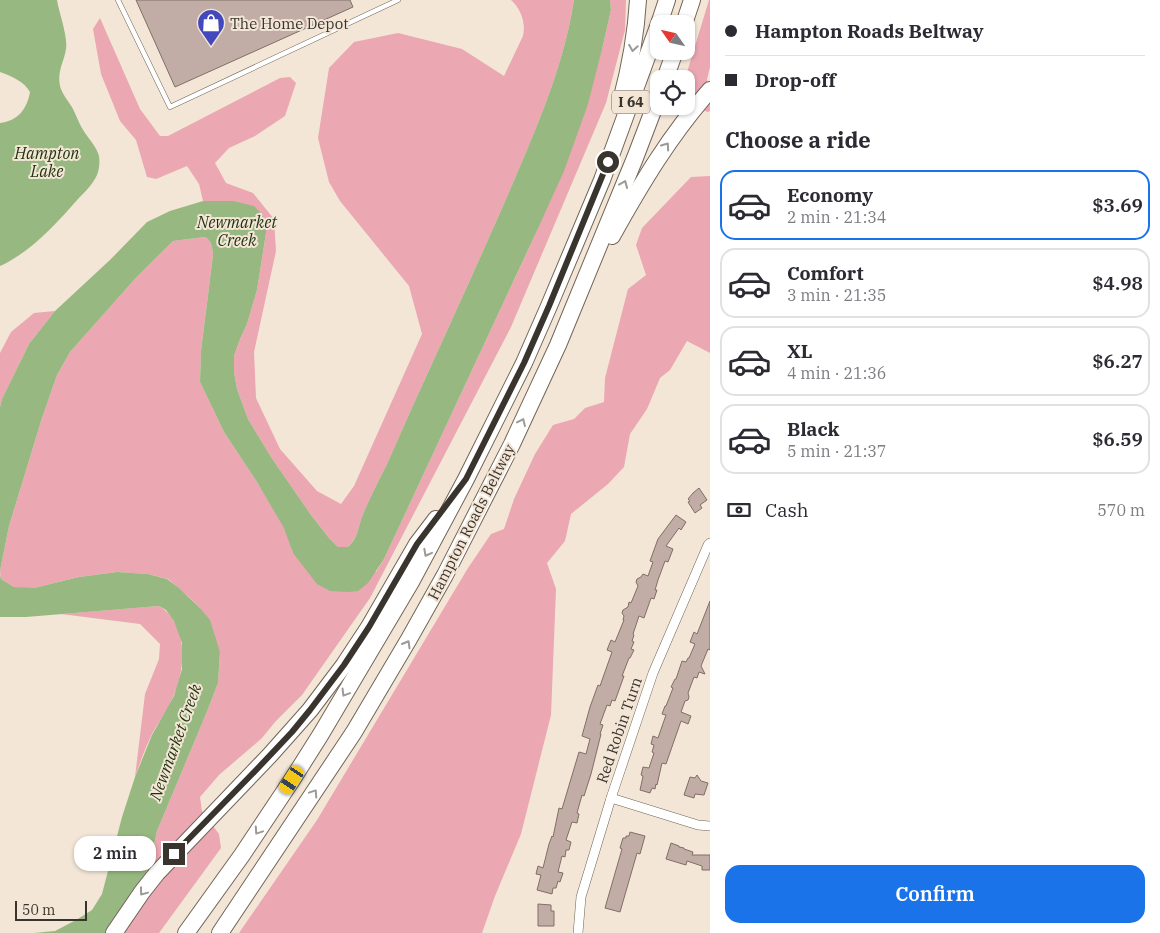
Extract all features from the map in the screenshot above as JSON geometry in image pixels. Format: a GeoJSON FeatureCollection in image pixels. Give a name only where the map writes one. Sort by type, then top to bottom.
{"type":"FeatureCollection","features":[{"type":"Feature","properties":{"kind":"highway"},"geometry":{"type":"LineString","coordinates":[[602,180],[630,65],[636,31],[638,0]]}},
{"type":"Feature","properties":{"kind":"highway","name":"Hampton Roads Beltway"},"geometry":{"type":"LineString","coordinates":[[662,15],[667,0]]}},
{"type":"Feature","properties":{"kind":"highway"},"geometry":{"type":"LineString","coordinates":[[687,15],[692,0]]}},
{"type":"Feature","properties":{"kind":"highway","name":"Hampton Roads Beltway"},"geometry":{"type":"LineString","coordinates":[[466,479],[524,363],[549,306],[602,180],[650,49]]}},
{"type":"Feature","properties":{"kind":"highway"},"geometry":{"type":"LineString","coordinates":[[572,310],[639,188],[685,120],[710,90]]}},
{"type":"Feature","properties":{"kind":"highway","name":"Hampton Roads Beltway"},"geometry":{"type":"LineString","coordinates":[[224,929],[354,732],[444,575],[512,444],[558,345],[651,115]]}},
{"type":"Feature","properties":{"kind":"highway"},"geometry":{"type":"LineString","coordinates":[[114,933],[157,873],[292,732],[328,687],[369,627],[417,544],[466,479]]}},
{"type":"Feature","properties":{"kind":"highway","name":"I 64"},"geometry":{"type":"LineString","coordinates":[[186,933],[292,780],[321,734],[411,582],[466,479]]}},
{"type":"Feature","properties":{"kind":"street","name":"Red Robin Turn"},"geometry":{"type":"LineString","coordinates":[[578,933],[581,898],[611,798],[653,673],[710,543]]}},
{"type":"Feature","properties":{"kind":"street"},"geometry":{"type":"LineString","coordinates":[[611,798],[698,825],[710,826]]}},
{"type":"Feature","properties":{"kind":"lane"},"geometry":{"type":"LineString","coordinates":[[118,0],[170,107],[398,0]]}},
{"type":"Feature","properties":{"kind":"shaded area"},"geometry":{"type":"Polygon","coordinates":[[[511,0],[574,0],[556,73],[510,190],[362,517],[356,535],[348,547],[338,547],[311,515],[271,457],[248,419],[237,389],[234,356],[247,324],[257,290],[266,233],[233,201],[203,201],[199,184],[187,166],[156,179],[147,177],[136,140],[120,121],[101,74],[93,29],[100,18],[140,109],[160,136],[168,136],[280,78],[290,77],[296,83],[285,116],[255,136],[229,148],[215,163],[226,183],[253,193],[274,219],[276,251],[254,352],[256,398],[280,449],[317,491],[341,504],[354,486],[422,334],[409,286],[340,201],[329,182],[318,138],[329,68],[354,42],[398,33],[462,49],[504,76],[524,31],[522,16],[511,0]]]}},
{"type":"Feature","properties":{"kind":"shaded area"},"geometry":{"type":"Polygon","coordinates":[[[610,0],[626,0],[625,30],[606,103],[511,327],[370,598],[302,695],[262,738],[219,775],[200,797],[202,811],[219,834],[221,848],[159,933],[111,933],[150,864],[157,831],[218,683],[220,652],[200,608],[168,579],[148,574],[117,572],[79,577],[34,588],[23,588],[14,587],[1,579],[0,571],[9,526],[57,375],[70,352],[134,280],[173,241],[205,237],[210,242],[213,255],[201,351],[200,382],[224,432],[285,528],[293,553],[376,572],[384,559],[534,237],[603,45],[611,10],[610,0]]]}},
{"type":"Feature","properties":{"kind":"shaded area"},"geometry":{"type":"Polygon","coordinates":[[[710,0],[710,67],[707,79],[710,91],[710,111],[708,112],[695,108],[695,70],[688,70],[691,60],[695,60],[695,46],[710,0]]]}},
{"type":"Feature","properties":{"kind":"shaded area"},"geometry":{"type":"Polygon","coordinates":[[[710,176],[710,353],[687,341],[670,370],[660,378],[647,409],[630,434],[624,467],[608,484],[571,514],[565,541],[547,563],[556,589],[551,715],[521,834],[482,933],[239,933],[317,820],[468,568],[491,534],[504,529],[514,499],[535,454],[553,425],[574,419],[585,408],[604,402],[605,378],[628,289],[646,275],[636,245],[642,228],[691,177],[710,176]]]}},
{"type":"Feature","properties":{"kind":"shaded area"},"geometry":{"type":"Polygon","coordinates":[[[55,311],[29,344],[2,399],[0,407],[0,353],[11,332],[34,313],[55,311]]]}},
{"type":"Feature","properties":{"kind":"shaded area"},"geometry":{"type":"Polygon","coordinates":[[[159,606],[169,614],[176,624],[180,635],[182,648],[181,674],[171,702],[149,739],[135,777],[145,694],[159,659],[160,644],[140,624],[61,614],[159,606]]]}},
{"type":"Feature","properties":{"kind":"water","name":"Hampton Lake"},"geometry":{"type":"Polygon","coordinates":[[[0,0],[57,0],[65,31],[66,44],[60,71],[60,86],[83,130],[97,150],[99,166],[98,173],[93,182],[61,218],[33,245],[0,266],[0,123],[12,120],[21,113],[27,104],[30,92],[21,82],[0,72],[0,0]]]}},
{"type":"Feature","properties":{"kind":"water","name":"Newmarket Creek"},"geometry":{"type":"Polygon","coordinates":[[[574,0],[610,0],[611,10],[588,104],[564,171],[534,237],[384,559],[368,583],[358,591],[348,592],[330,591],[317,584],[293,553],[284,528],[224,432],[200,382],[201,351],[213,255],[210,242],[205,237],[173,241],[134,280],[70,352],[57,375],[42,418],[9,526],[0,571],[0,407],[2,399],[29,344],[55,311],[111,259],[147,222],[170,211],[203,201],[233,201],[254,206],[266,222],[257,290],[247,324],[234,356],[237,389],[248,419],[271,457],[311,515],[338,547],[348,547],[356,535],[362,517],[480,259],[530,144],[556,73],[574,0]]]}},
{"type":"Feature","properties":{"kind":"water","name":"Newmarket Creek"},"geometry":{"type":"Polygon","coordinates":[[[117,572],[148,574],[167,579],[200,608],[210,620],[220,652],[218,683],[157,831],[150,864],[111,933],[34,933],[55,931],[76,920],[92,910],[102,894],[122,817],[135,777],[152,735],[174,696],[182,669],[182,643],[174,621],[166,610],[159,606],[26,617],[0,617],[0,574],[1,579],[14,587],[34,588],[79,577],[117,572]]]}},
{"type":"Feature","properties":{"kind":"building","name":"The Home Depot"},"geometry":{"type":"Polygon","coordinates":[[[136,0],[350,0],[353,7],[175,87],[136,0]]]}},
{"type":"Feature","properties":{"kind":"building"},"geometry":{"type":"Polygon","coordinates":[[[699,488],[707,500],[700,505],[702,508],[695,513],[688,499],[699,488]]]}},
{"type":"Feature","properties":{"kind":"building"},"geometry":{"type":"Polygon","coordinates":[[[676,515],[686,522],[681,530],[679,528],[666,546],[673,549],[668,562],[665,561],[655,590],[657,590],[654,599],[651,598],[644,618],[639,616],[633,634],[632,641],[634,642],[631,649],[634,650],[622,676],[624,676],[615,701],[612,700],[610,706],[607,705],[600,724],[603,725],[601,734],[591,774],[577,813],[579,814],[577,823],[572,822],[566,840],[571,842],[569,850],[566,850],[565,857],[562,856],[558,872],[563,873],[560,882],[558,881],[556,888],[553,888],[552,894],[537,890],[541,875],[536,874],[538,866],[543,868],[549,844],[553,837],[559,808],[562,809],[579,752],[586,754],[590,739],[582,736],[590,707],[612,652],[607,650],[611,640],[615,642],[624,620],[623,610],[628,607],[629,602],[631,603],[638,586],[637,579],[643,574],[648,576],[653,562],[650,561],[658,539],[676,515]]]}},
{"type":"Feature","properties":{"kind":"building"},"geometry":{"type":"Polygon","coordinates":[[[710,601],[710,650],[708,649],[701,666],[705,674],[699,672],[697,678],[694,677],[688,693],[688,700],[685,701],[681,712],[691,716],[688,724],[681,721],[666,764],[662,763],[655,789],[652,788],[650,793],[640,790],[643,767],[649,768],[654,753],[652,752],[654,745],[651,744],[653,736],[658,738],[666,715],[662,714],[673,688],[671,687],[682,661],[686,662],[689,658],[695,644],[690,642],[694,632],[697,634],[710,601]]]}},
{"type":"Feature","properties":{"kind":"building"},"geometry":{"type":"Polygon","coordinates":[[[697,775],[701,781],[708,783],[704,795],[695,794],[694,798],[684,795],[690,777],[695,778],[697,775]]]}},
{"type":"Feature","properties":{"kind":"building"},"geometry":{"type":"Polygon","coordinates":[[[630,832],[645,836],[640,854],[637,853],[620,912],[605,908],[622,849],[620,848],[623,838],[629,836],[630,832]]]}},
{"type":"Feature","properties":{"kind":"building"},"geometry":{"type":"Polygon","coordinates":[[[671,843],[693,852],[692,855],[710,855],[710,870],[702,870],[702,866],[687,861],[686,865],[666,859],[671,843]]]}},
{"type":"Feature","properties":{"kind":"building"},"geometry":{"type":"Polygon","coordinates":[[[538,904],[551,905],[551,911],[554,911],[554,926],[538,926],[538,904]]]}},
{"type":"Feature","properties":{"kind":"place","name":"The Home Depot"},"geometry":{"type":"Point","coordinates":[211,47]}},
{"type":"Feature","properties":{"kind":"route"},"geometry":{"type":"LineString","coordinates":[[174,854],[292,732],[310,710],[344,665],[369,627],[417,544],[466,479],[524,363],[608,162]]}}]}
